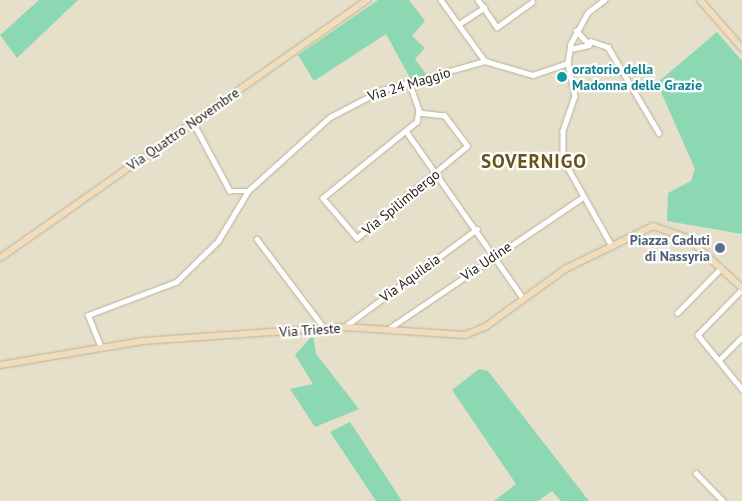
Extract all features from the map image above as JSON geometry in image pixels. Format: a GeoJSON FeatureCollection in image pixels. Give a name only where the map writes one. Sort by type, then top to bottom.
{"type":"FeatureCollection","features":[{"type":"Feature","properties":{"kind":"street","name":"Via Quattro Novembre"},"geometry":{"type":"LineString","coordinates":[[0,258],[367,0]]}},
{"type":"Feature","properties":{"kind":"street"},"geometry":{"type":"LineString","coordinates":[[441,0],[486,61],[541,75],[568,63]]}},
{"type":"Feature","properties":{"kind":"street"},"geometry":{"type":"LineString","coordinates":[[478,0],[496,26],[532,2]]}},
{"type":"Feature","properties":{"kind":"street"},"geometry":{"type":"LineString","coordinates":[[605,0],[588,13],[576,32],[570,49],[568,63],[575,96],[563,131],[563,159],[612,246]]}},
{"type":"Feature","properties":{"kind":"street"},"geometry":{"type":"LineString","coordinates":[[700,0],[742,48]]}},
{"type":"Feature","properties":{"kind":"street"},"geometry":{"type":"LineString","coordinates":[[459,24],[484,8]]}},
{"type":"Feature","properties":{"kind":"street"},"geometry":{"type":"LineString","coordinates":[[576,32],[590,42],[608,47],[659,133]]}},
{"type":"Feature","properties":{"kind":"street"},"geometry":{"type":"LineString","coordinates":[[570,49],[590,42]]}},
{"type":"Feature","properties":{"kind":"street","name":"Via 24 Maggio"},"geometry":{"type":"LineString","coordinates":[[101,348],[88,315],[176,282],[218,241],[248,191],[339,111],[382,90],[410,84],[486,61]]}},
{"type":"Feature","properties":{"kind":"street"},"geometry":{"type":"LineString","coordinates":[[410,84],[419,113]]}},
{"type":"Feature","properties":{"kind":"street","name":"Via Spilimbergo"},"geometry":{"type":"LineString","coordinates":[[419,113],[444,116],[467,146],[438,173],[357,238],[323,198],[406,131],[419,113]]}},
{"type":"Feature","properties":{"kind":"street"},"geometry":{"type":"LineString","coordinates":[[193,122],[230,191],[248,191]]}},
{"type":"Feature","properties":{"kind":"street"},"geometry":{"type":"LineString","coordinates":[[406,131],[495,253],[523,298]]}},
{"type":"Feature","properties":{"kind":"street","name":"Via Udine"},"geometry":{"type":"LineString","coordinates":[[391,327],[495,253],[583,197]]}},
{"type":"Feature","properties":{"kind":"street","name":"Via Trieste"},"geometry":{"type":"LineString","coordinates":[[0,365],[101,348],[344,327],[391,327],[465,335],[485,327],[565,269],[598,254],[646,228],[665,227],[688,238],[742,289]]}},
{"type":"Feature","properties":{"kind":"street","name":"Via Aquileia"},"geometry":{"type":"LineString","coordinates":[[344,327],[477,229]]}},
{"type":"Feature","properties":{"kind":"street"},"geometry":{"type":"LineString","coordinates":[[257,239],[325,329]]}},
{"type":"Feature","properties":{"kind":"street"},"geometry":{"type":"LineString","coordinates":[[677,313],[721,268]]}},
{"type":"Feature","properties":{"kind":"street"},"geometry":{"type":"LineString","coordinates":[[742,289],[698,335],[742,388]]}},
{"type":"Feature","properties":{"kind":"street"},"geometry":{"type":"LineString","coordinates":[[719,360],[742,337]]}},
{"type":"Feature","properties":{"kind":"street"},"geometry":{"type":"LineString","coordinates":[[696,473],[723,501]]}},
{"type":"Feature","properties":{"kind":"green space"},"geometry":{"type":"Polygon","coordinates":[[[39,0],[78,0],[17,58],[0,35],[39,0]]]}},
{"type":"Feature","properties":{"kind":"green space"},"geometry":{"type":"Polygon","coordinates":[[[378,0],[409,0],[425,21],[412,36],[425,48],[415,59],[428,77],[411,80],[386,34],[314,81],[298,55],[378,0]]]}},
{"type":"Feature","properties":{"kind":"green space"},"geometry":{"type":"Polygon","coordinates":[[[717,32],[742,61],[742,234],[667,221],[668,193],[691,181],[695,169],[657,83],[717,32]]]}},
{"type":"Feature","properties":{"kind":"green space"},"geometry":{"type":"Polygon","coordinates":[[[313,335],[316,354],[359,409],[315,427],[290,389],[313,384],[295,355],[313,335]]]}},
{"type":"Feature","properties":{"kind":"green space"},"geometry":{"type":"Polygon","coordinates":[[[479,369],[488,371],[589,501],[561,501],[552,491],[538,501],[494,501],[516,484],[452,390],[479,369]]]}},
{"type":"Feature","properties":{"kind":"green space"},"geometry":{"type":"Polygon","coordinates":[[[350,422],[402,501],[376,501],[330,432],[350,422]]]}},
{"type":"Feature","properties":{"kind":"place","name":"oratorio della Madonna delle Grazie"},"geometry":{"type":"Point","coordinates":[562,77]}},
{"type":"Feature","properties":{"kind":"place","name":"Piazza Caduti di Nassyria"},"geometry":{"type":"Point","coordinates":[720,248]}},
{"type":"Feature","properties":{"kind":"district","name":"SOVERNIGO"},"geometry":{"type":"Point","coordinates":[534,162]}}]}
